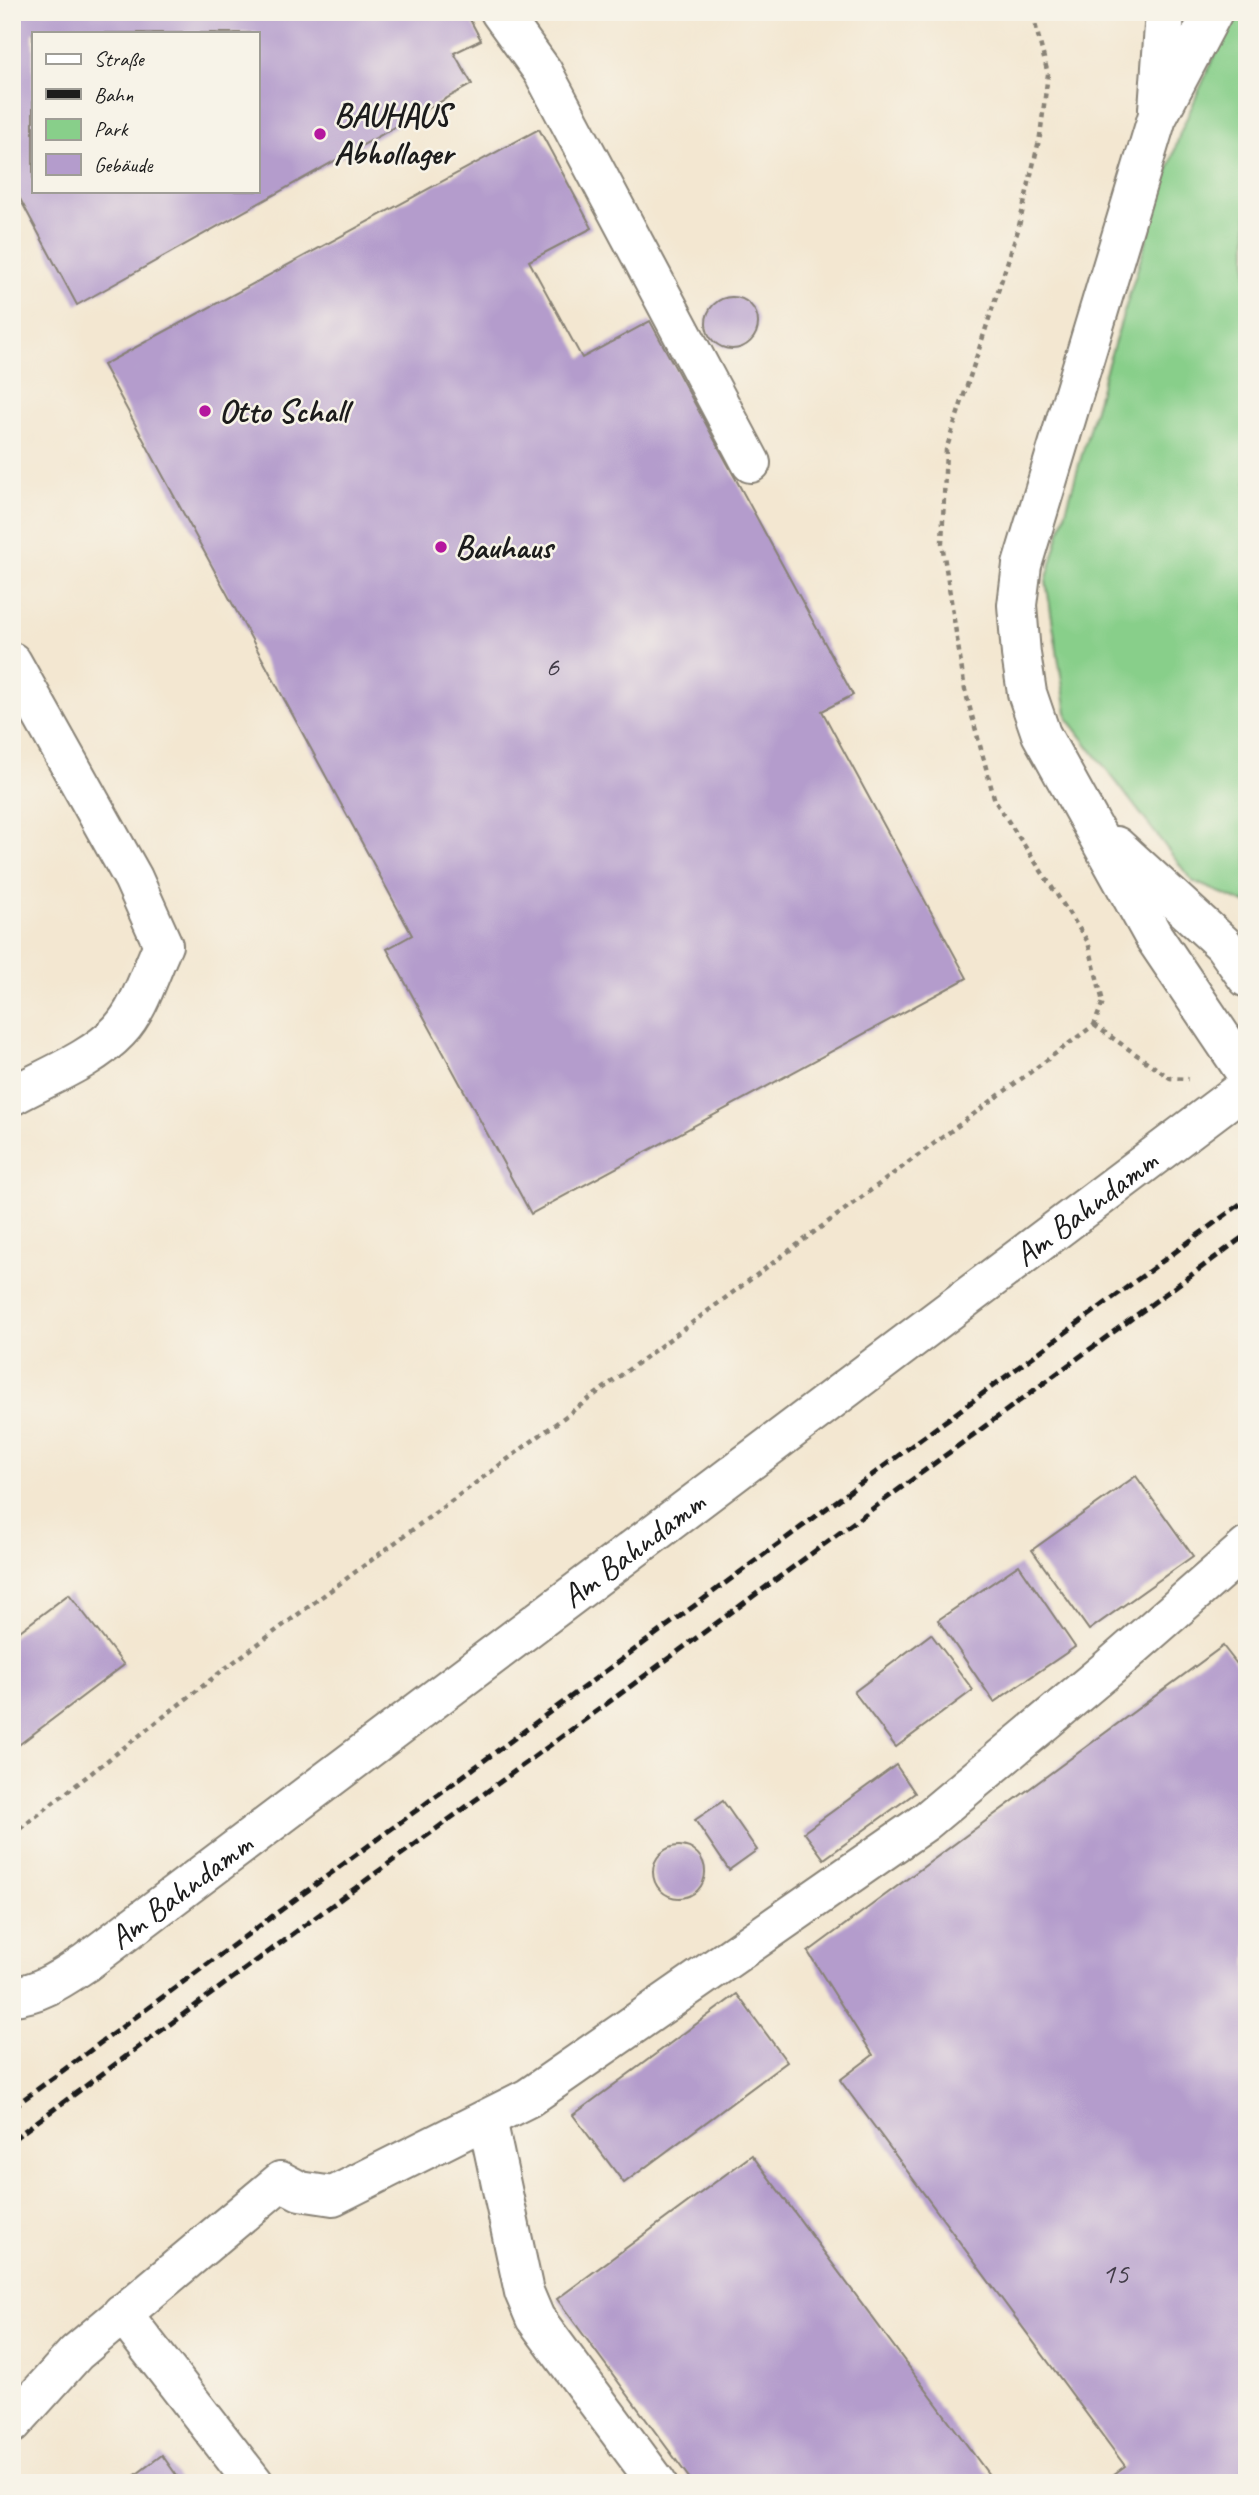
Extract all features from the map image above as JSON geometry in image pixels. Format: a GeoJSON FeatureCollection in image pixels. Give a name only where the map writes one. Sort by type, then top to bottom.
{"type":"FeatureCollection","features":[{"type":"Feature","properties":{"kind":"street"},"geometry":{"type":"LineString","coordinates":[[500,12],[543,72],[751,463]]}},
{"type":"Feature","properties":{"kind":"street"},"geometry":{"type":"LineString","coordinates":[[1213,12],[1157,118],[1022,565],[1017,605],[1027,693],[1041,734],[1058,769],[1096,828],[1154,937],[1247,1075]]}},
{"type":"Feature","properties":{"kind":"street"},"geometry":{"type":"LineString","coordinates":[[1157,118],[1163,15]]}},
{"type":"Feature","properties":{"kind":"street"},"geometry":{"type":"LineString","coordinates":[[12,663],[133,878],[163,945],[135,1007],[119,1031],[92,1051],[12,1096]]}},
{"type":"Feature","properties":{"kind":"street"},"geometry":{"type":"LineString","coordinates":[[1096,828],[1235,947],[1247,978]]}},
{"type":"Feature","properties":{"kind":"street","name":"Am Bahndamm"},"geometry":{"type":"LineString","coordinates":[[12,1996],[26,1995],[52,1984],[85,1963],[1247,1086]]}},
{"type":"Feature","properties":{"kind":"street"},"geometry":{"type":"LineString","coordinates":[[12,2424],[76,2353],[281,2182],[300,2191],[333,2196],[528,2098],[925,1822],[1110,1667],[1247,1547]]}},
{"type":"Feature","properties":{"kind":"street"},"geometry":{"type":"LineString","coordinates":[[487,2119],[524,2292],[536,2318],[657,2483]]}},
{"type":"Feature","properties":{"kind":"street"},"geometry":{"type":"LineString","coordinates":[[122,2313],[254,2483]]}},
{"type":"Feature","properties":{"kind":"path"},"geometry":{"type":"LineString","coordinates":[[12,1835],[227,1667],[1094,1025],[1103,1002]]}},
{"type":"Feature","properties":{"kind":"path"},"geometry":{"type":"LineString","coordinates":[[1094,1025],[1170,1078],[1196,1079]]}},
{"type":"Feature","properties":{"kind":"green space"},"geometry":{"type":"Polygon","coordinates":[[[1234,12],[1247,12],[1247,904],[1192,881],[1068,719],[1046,581],[1105,373],[1180,133],[1234,12]]]}},
{"type":"Feature","properties":{"kind":"building","name":"BAUHAUS Abhollager"},"geometry":{"type":"Polygon","coordinates":[[[12,12],[466,12],[481,40],[454,53],[472,84],[77,305],[12,184],[12,12]]]}},
{"type":"Feature","properties":{"kind":"building"},"geometry":{"type":"Polygon","coordinates":[[[539,129],[592,228],[529,261],[582,358],[650,321],[853,695],[822,711],[967,978],[531,1214],[387,949],[412,935],[103,365],[539,129]]]}},
{"type":"Feature","properties":{"kind":"building"},"geometry":{"type":"Polygon","coordinates":[[[732,297],[742,299],[750,305],[756,313],[756,333],[750,341],[742,347],[732,349],[722,347],[714,341],[708,333],[706,323],[708,313],[714,305],[722,299],[732,297]]]}},
{"type":"Feature","properties":{"kind":"building"},"geometry":{"type":"Polygon","coordinates":[[[1136,1476],[1193,1556],[1089,1630],[1032,1550],[1136,1476]]]}},
{"type":"Feature","properties":{"kind":"building"},"geometry":{"type":"Polygon","coordinates":[[[1019,1565],[1075,1647],[994,1702],[938,1620],[1019,1565]]]}},
{"type":"Feature","properties":{"kind":"building"},"geometry":{"type":"Polygon","coordinates":[[[69,1594],[124,1665],[12,1750],[12,1637],[69,1594]]]}},
{"type":"Feature","properties":{"kind":"building"},"geometry":{"type":"Polygon","coordinates":[[[931,1634],[973,1690],[896,1747],[854,1692],[931,1634]]]}},
{"type":"Feature","properties":{"kind":"building"},"geometry":{"type":"Polygon","coordinates":[[[1223,1646],[1247,1677],[1247,2483],[1102,2483],[1125,2466],[840,2080],[873,2055],[808,1952],[1223,1646]]]}},
{"type":"Feature","properties":{"kind":"building"},"geometry":{"type":"Polygon","coordinates":[[[896,1765],[915,1793],[824,1859],[804,1832],[896,1765]]]}},
{"type":"Feature","properties":{"kind":"building"},"geometry":{"type":"Polygon","coordinates":[[[723,1801],[757,1850],[729,1870],[695,1820],[723,1801]]]}},
{"type":"Feature","properties":{"kind":"building"},"geometry":{"type":"Polygon","coordinates":[[[679,1846],[689,1848],[697,1854],[703,1862],[703,1882],[697,1890],[689,1896],[679,1898],[669,1896],[661,1890],[655,1882],[653,1872],[655,1862],[661,1854],[669,1848],[679,1846]]]}},
{"type":"Feature","properties":{"kind":"building"},"geometry":{"type":"Polygon","coordinates":[[[737,1994],[787,2062],[624,2183],[573,2115],[737,1994]]]}},
{"type":"Feature","properties":{"kind":"building"},"geometry":{"type":"Polygon","coordinates":[[[752,2155],[995,2483],[693,2483],[557,2299],[752,2155]]]}},
{"type":"Feature","properties":{"kind":"building"},"geometry":{"type":"Polygon","coordinates":[[[162,2455],[182,2483],[125,2483],[162,2455]]]}},
{"type":"Feature","properties":{"kind":"railway"},"geometry":{"type":"LineString","coordinates":[[12,2108],[1247,1199]]}},
{"type":"Feature","properties":{"kind":"railway"},"geometry":{"type":"LineString","coordinates":[[12,2140],[1247,1234]]}},
{"type":"Feature","properties":{"kind":"place","name":"BAUHAUS Abhollager"},"geometry":{"type":"Point","coordinates":[320,134]}},
{"type":"Feature","properties":{"kind":"place","name":"Otto Schall"},"geometry":{"type":"Point","coordinates":[205,411]}},
{"type":"Feature","properties":{"kind":"place","name":"Bauhaus"},"geometry":{"type":"Point","coordinates":[441,547]}}]}
